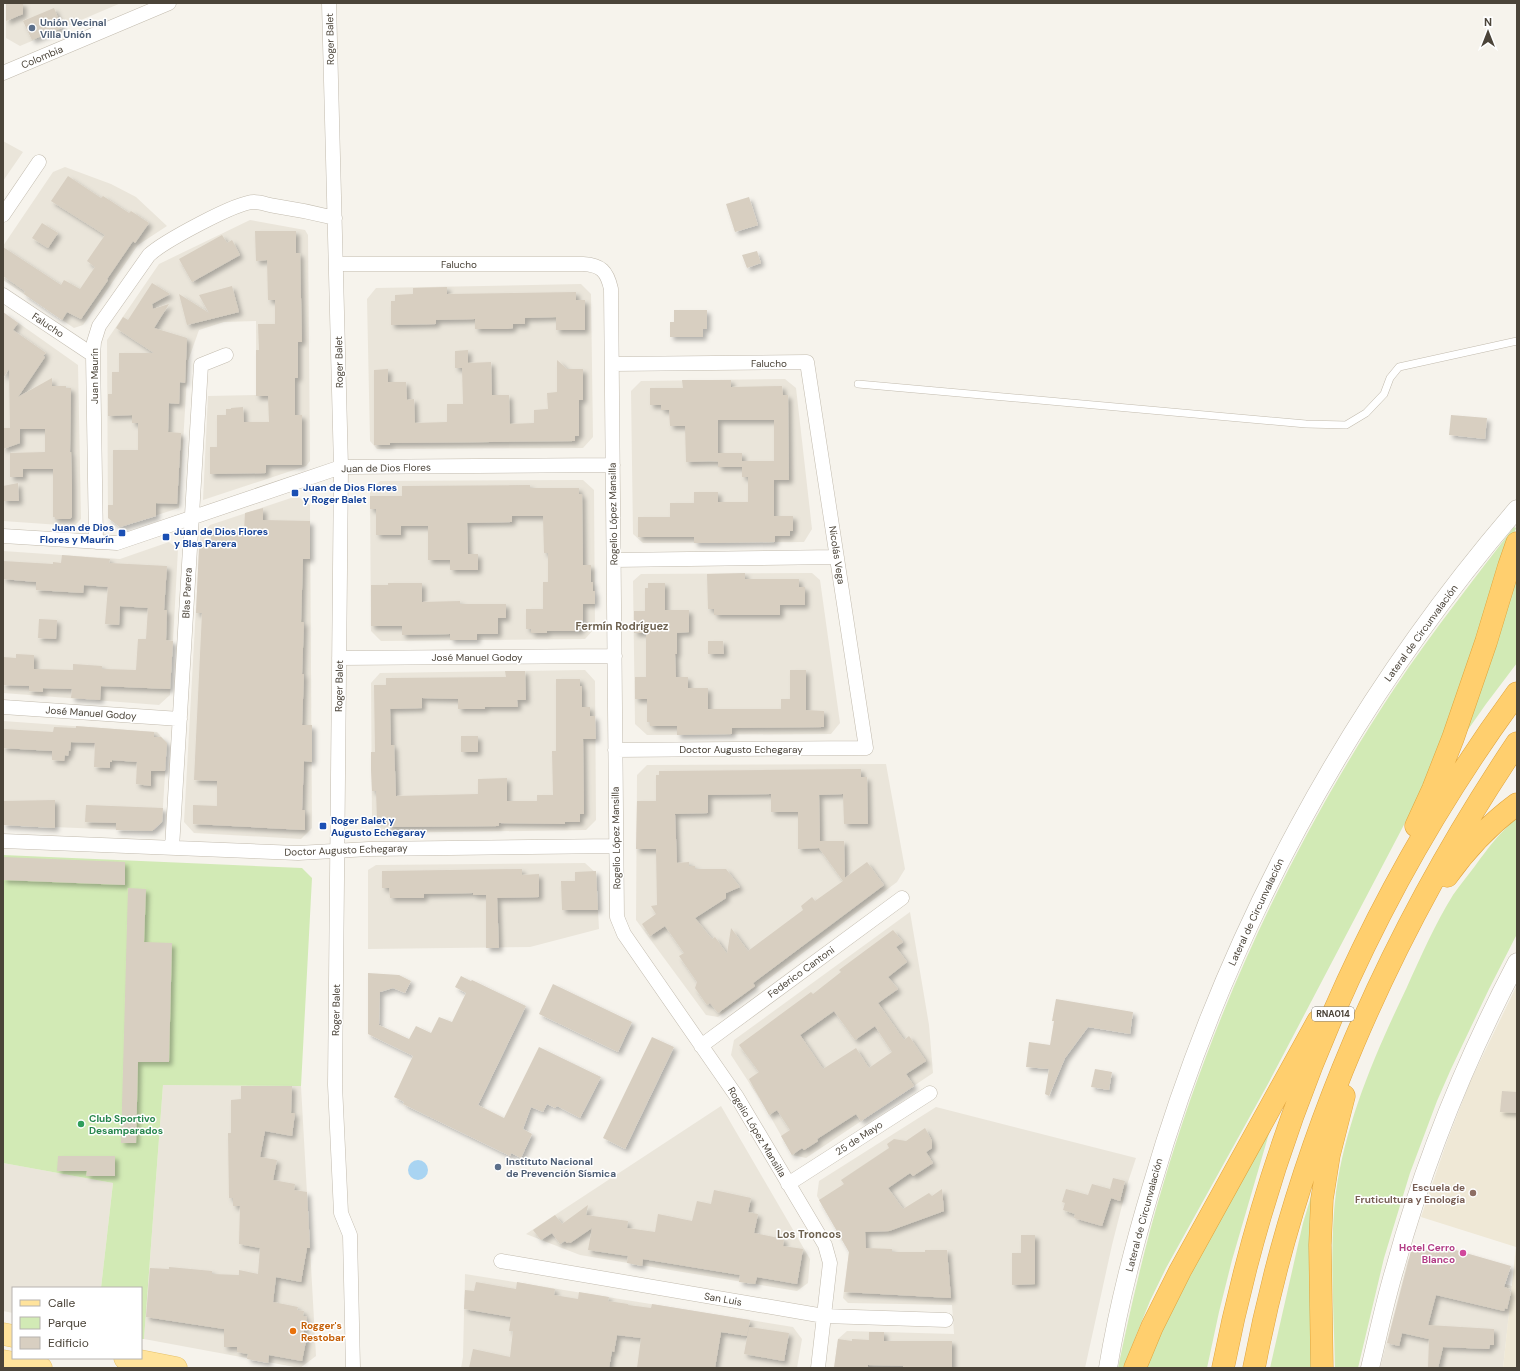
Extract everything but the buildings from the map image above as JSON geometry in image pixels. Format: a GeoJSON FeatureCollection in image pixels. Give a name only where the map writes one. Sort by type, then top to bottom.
{"type":"FeatureCollection","features":[{"type":"Feature","properties":{"kind":"highway"},"geometry":{"type":"LineString","coordinates":[[1135,1368],[1152,1327],[1180,1271],[1301,1050],[1372,929],[1441,771],[1486,642],[1517,543]]}},
{"type":"Feature","properties":{"kind":"highway","name":"RNA014"},"geometry":{"type":"LineString","coordinates":[[1224,1368],[1241,1287],[1258,1225],[1296,1107],[1327,1028],[1372,929],[1409,860],[1456,783],[1517,693]]}},
{"type":"Feature","properties":{"kind":"highway","name":"RNA014"},"geometry":{"type":"LineString","coordinates":[[1254,1368],[1276,1268],[1302,1178],[1325,1113],[1362,1022],[1403,936],[1445,858],[1494,777],[1517,743]]}},
{"type":"Feature","properties":{"kind":"highway"},"geometry":{"type":"LineString","coordinates":[[1403,936],[1449,873],[1484,832],[1497,819],[1517,804]]}},
{"type":"Feature","properties":{"kind":"highway"},"geometry":{"type":"LineString","coordinates":[[1322,1368],[1320,1244],[1324,1185],[1362,1022]]}},
{"type":"Feature","properties":{"kind":"main road"},"geometry":{"type":"LineString","coordinates":[[130,1359],[176,1368]]}},
{"type":"Feature","properties":{"kind":"main road"},"geometry":{"type":"LineString","coordinates":[[3,1361],[41,1368]]}},
{"type":"Feature","properties":{"kind":"street","name":"Colombia"},"geometry":{"type":"LineString","coordinates":[[3,73],[169,3]]}},
{"type":"Feature","properties":{"kind":"street","name":"Roger Balet"},"geometry":{"type":"LineString","coordinates":[[329,3],[342,467],[335,1085],[340,1213],[350,1235],[353,1368]]}},
{"type":"Feature","properties":{"kind":"street"},"geometry":{"type":"LineString","coordinates":[[3,215],[39,162]]}},
{"type":"Feature","properties":{"kind":"street","name":"Juan Maurín"},"geometry":{"type":"LineString","coordinates":[[96,542],[93,355],[95,338],[99,326],[148,255],[172,238],[241,204],[254,202],[335,218]]}},
{"type":"Feature","properties":{"kind":"street","name":"Falucho"},"geometry":{"type":"LineString","coordinates":[[336,264],[583,264]]}},
{"type":"Feature","properties":{"kind":"street","name":"Rogelio López Mansilla"},"geometry":{"type":"LineString","coordinates":[[583,264],[601,268],[608,278],[611,289],[617,917],[621,929],[737,1097],[825,1245],[830,1263],[818,1368]]}},
{"type":"Feature","properties":{"kind":"street","name":"Falucho"},"geometry":{"type":"LineString","coordinates":[[3,295],[93,355]]}},
{"type":"Feature","properties":{"kind":"street","name":"Blas Parera"},"geometry":{"type":"LineString","coordinates":[[172,848],[200,365],[226,355]]}},
{"type":"Feature","properties":{"kind":"street","name":"Falucho"},"geometry":{"type":"LineString","coordinates":[[612,364],[807,362]]}},
{"type":"Feature","properties":{"kind":"street","name":"Nicolás Vega"},"geometry":{"type":"LineString","coordinates":[[807,362],[866,748]]}},
{"type":"Feature","properties":{"kind":"street","name":"Juan de Dios Flores"},"geometry":{"type":"LineString","coordinates":[[3,536],[117,544],[342,467],[613,465]]}},
{"type":"Feature","properties":{"kind":"street","name":"Lateral de Circunvalación"},"geometry":{"type":"LineString","coordinates":[[1108,1368],[1119,1312],[1136,1240],[1162,1147],[1201,1039],[1227,974],[1260,900],[1326,778],[1388,678],[1455,586],[1517,509]]}},
{"type":"Feature","properties":{"kind":"street"},"geometry":{"type":"LineString","coordinates":[[614,560],[837,557]]}},
{"type":"Feature","properties":{"kind":"street","name":"José Manuel Godoy"},"geometry":{"type":"LineString","coordinates":[[339,658],[615,656]]}},
{"type":"Feature","properties":{"kind":"street","name":"José Manuel Godoy"},"geometry":{"type":"LineString","coordinates":[[3,707],[180,719]]}},
{"type":"Feature","properties":{"kind":"street","name":"Doctor Augusto Echegaray"},"geometry":{"type":"LineString","coordinates":[[615,750],[866,748]]}},
{"type":"Feature","properties":{"kind":"street","name":"Doctor Augusto Echegaray"},"geometry":{"type":"LineString","coordinates":[[3,842],[298,853],[369,849],[616,846]]}},
{"type":"Feature","properties":{"kind":"street","name":"Federico Cantoni"},"geometry":{"type":"LineString","coordinates":[[701,1046],[902,898]]}},
{"type":"Feature","properties":{"kind":"street"},"geometry":{"type":"LineString","coordinates":[[1370,1368],[1394,1269],[1427,1166],[1447,1113],[1476,1045],[1517,962]]}},
{"type":"Feature","properties":{"kind":"street","name":"25 de Mayo"},"geometry":{"type":"LineString","coordinates":[[788,1184],[930,1093]]}},
{"type":"Feature","properties":{"kind":"street","name":"San Luis"},"geometry":{"type":"LineString","coordinates":[[501,1261],[824,1316],[946,1320]]}},
{"type":"Feature","properties":{"kind":"lane"},"geometry":{"type":"LineString","coordinates":[[858,384],[1298,424],[1346,425],[1366,413],[1384,394],[1390,378],[1399,368],[1517,341]]}},
{"type":"Feature","properties":{"kind":"shaded area"},"geometry":{"type":"Polygon","coordinates":[[[6,3],[121,3],[20,46],[6,38],[6,3]]]}},
{"type":"Feature","properties":{"kind":"shaded area"},"geometry":{"type":"Polygon","coordinates":[[[3,141],[23,152],[3,181],[3,141]]]}},
{"type":"Feature","properties":{"kind":"shaded area"},"geometry":{"type":"Polygon","coordinates":[[[65,167],[111,184],[136,197],[167,226],[138,245],[83,325],[74,328],[3,280],[3,246],[53,172],[65,167]]]}},
{"type":"Feature","properties":{"kind":"shaded area"},"geometry":{"type":"Polygon","coordinates":[[[250,220],[305,230],[308,235],[310,461],[306,466],[203,500],[208,396],[256,395],[256,321],[224,322],[199,330],[188,361],[179,508],[120,527],[108,518],[107,340],[159,264],[250,220]]]}},
{"type":"Feature","properties":{"kind":"shaded area"},"geometry":{"type":"Polygon","coordinates":[[[581,284],[591,294],[593,437],[583,448],[377,449],[370,441],[367,299],[376,288],[581,284]]]}},
{"type":"Feature","properties":{"kind":"shaded area"},"geometry":{"type":"Polygon","coordinates":[[[3,312],[78,365],[81,519],[74,526],[3,521],[3,312]]]}},
{"type":"Feature","properties":{"kind":"shaded area"},"geometry":{"type":"Polygon","coordinates":[[[785,379],[796,388],[812,529],[804,542],[643,543],[633,534],[631,391],[641,381],[785,379]]]}},
{"type":"Feature","properties":{"kind":"shaded area"},"geometry":{"type":"Polygon","coordinates":[[[583,480],[594,490],[595,628],[585,639],[381,641],[371,631],[370,492],[380,481],[583,480]]]}},
{"type":"Feature","properties":{"kind":"shaded area"},"geometry":{"type":"Polygon","coordinates":[[[297,496],[310,505],[312,828],[301,839],[194,833],[184,822],[200,536],[210,525],[297,496]]]}},
{"type":"Feature","properties":{"kind":"shaded area"},"geometry":{"type":"Polygon","coordinates":[[[169,542],[178,549],[170,695],[159,705],[3,693],[3,551],[120,559],[169,542]]]}},
{"type":"Feature","properties":{"kind":"shaded area"},"geometry":{"type":"Polygon","coordinates":[[[812,573],[820,580],[840,723],[831,734],[647,735],[635,724],[633,581],[641,574],[812,573]]]}},
{"type":"Feature","properties":{"kind":"shaded area"},"geometry":{"type":"Polygon","coordinates":[[[585,670],[595,681],[596,820],[586,830],[383,833],[372,822],[371,683],[380,673],[585,670]]]}},
{"type":"Feature","properties":{"kind":"shaded area"},"geometry":{"type":"Polygon","coordinates":[[[3,721],[157,732],[167,743],[162,822],[152,831],[3,825],[3,721]]]}},
{"type":"Feature","properties":{"kind":"shaded area"},"geometry":{"type":"Polygon","coordinates":[[[886,764],[905,869],[897,882],[718,1017],[706,1015],[636,920],[637,775],[647,765],[886,764]]]}},
{"type":"Feature","properties":{"kind":"shaded area"},"geometry":{"type":"Polygon","coordinates":[[[585,863],[596,873],[599,929],[530,947],[368,949],[368,870],[376,865],[585,863]]]}},
{"type":"Feature","properties":{"kind":"shaded area"},"geometry":{"type":"Polygon","coordinates":[[[910,912],[929,1025],[933,1073],[806,1158],[792,1155],[765,1107],[731,1055],[734,1040],[910,912]]]}},
{"type":"Feature","properties":{"kind":"shaded area","name":"Escuela de Fruticultura y Enología"},"geometry":{"type":"Polygon","coordinates":[[[1517,985],[1517,1368],[1503,1368],[1516,1247],[1421,1217],[1446,1144],[1470,1082],[1517,985]]]}},
{"type":"Feature","properties":{"kind":"shaded area"},"geometry":{"type":"Polygon","coordinates":[[[163,1085],[301,1086],[316,1356],[300,1368],[144,1339],[163,1085]]]}},
{"type":"Feature","properties":{"kind":"shaded area"},"geometry":{"type":"Polygon","coordinates":[[[721,1106],[810,1259],[808,1283],[797,1291],[580,1255],[526,1234],[721,1106]]]}},
{"type":"Feature","properties":{"kind":"shaded area"},"geometry":{"type":"Polygon","coordinates":[[[936,1107],[1136,1158],[1128,1182],[1112,1245],[1085,1368],[834,1368],[838,1339],[847,1331],[954,1334],[952,1305],[848,1303],[843,1298],[849,1252],[817,1196],[819,1181],[936,1107]]]}},
{"type":"Feature","properties":{"kind":"shaded area"},"geometry":{"type":"Polygon","coordinates":[[[3,1163],[113,1183],[101,1287],[12,1287],[12,1313],[3,1311],[3,1163]]]}},
{"type":"Feature","properties":{"kind":"shaded area"},"geometry":{"type":"Polygon","coordinates":[[[1408,1259],[1512,1286],[1503,1368],[1380,1368],[1408,1259]]]}},
{"type":"Feature","properties":{"kind":"shaded area"},"geometry":{"type":"Polygon","coordinates":[[[465,1274],[793,1327],[802,1339],[797,1368],[461,1368],[463,1357],[465,1274]]]}},
{"type":"Feature","properties":{"kind":"green space"},"geometry":{"type":"Polygon","coordinates":[[[1514,527],[1516,528],[1437,751],[1417,800],[1269,1082],[1166,1268],[1150,1301],[1123,1368],[1118,1368],[1150,1230],[1184,1119],[1207,1054],[1261,926],[1291,864],[1359,744],[1424,645],[1514,527]]]}},
{"type":"Feature","properties":{"kind":"green space"},"geometry":{"type":"Polygon","coordinates":[[[1517,558],[1517,663],[1460,741],[1517,558]]]}},
{"type":"Feature","properties":{"kind":"green space"},"geometry":{"type":"Polygon","coordinates":[[[1517,818],[1517,934],[1451,1069],[1437,1101],[1410,1173],[1384,1258],[1358,1368],[1335,1368],[1332,1280],[1334,1213],[1341,1165],[1355,1113],[1384,1036],[1440,917],[1453,895],[1485,853],[1517,818]]]}},
{"type":"Feature","properties":{"kind":"green space","name":"Club Sportivo Desamparados"},"geometry":{"type":"Polygon","coordinates":[[[3,855],[302,868],[312,878],[301,1086],[163,1085],[144,1339],[142,1339],[142,1287],[101,1287],[113,1183],[3,1163],[3,855]]]}},
{"type":"Feature","properties":{"kind":"green space"},"geometry":{"type":"Polygon","coordinates":[[[1270,1130],[1232,1260],[1207,1368],[1142,1368],[1165,1315],[1270,1130]]]}},
{"type":"Feature","properties":{"kind":"green space"},"geometry":{"type":"Polygon","coordinates":[[[1316,1180],[1316,1368],[1270,1368],[1303,1223],[1316,1180]]]}},
{"type":"Feature","properties":{"kind":"water"},"geometry":{"type":"Polygon","coordinates":[[[418,1160],[425,1163],[428,1170],[425,1177],[418,1180],[411,1177],[408,1170],[411,1163],[418,1160]]]}},
{"type":"Feature","properties":{"kind":"place","name":"Unión Vecinal Villa Unión"},"geometry":{"type":"Point","coordinates":[32,28]}},
{"type":"Feature","properties":{"kind":"place","name":"Juan de Dios Flores y Roger Balet"},"geometry":{"type":"Point","coordinates":[295,493]}},
{"type":"Feature","properties":{"kind":"place","name":"Juan de Dios Flores y Maurín"},"geometry":{"type":"Point","coordinates":[122,533]}},
{"type":"Feature","properties":{"kind":"place","name":"Juan de Dios Flores y Blas Parera"},"geometry":{"type":"Point","coordinates":[166,537]}},
{"type":"Feature","properties":{"kind":"place","name":"Roger Balet y Augusto Echegaray"},"geometry":{"type":"Point","coordinates":[323,826]}},
{"type":"Feature","properties":{"kind":"place","name":"Club Sportivo Desamparados"},"geometry":{"type":"Point","coordinates":[81,1124]}},
{"type":"Feature","properties":{"kind":"place","name":"Instituto Nacional de Prevención Sísmica"},"geometry":{"type":"Point","coordinates":[498,1167]}},
{"type":"Feature","properties":{"kind":"place","name":"Escuela de Fruticultura y Enología"},"geometry":{"type":"Point","coordinates":[1473,1193]}},
{"type":"Feature","properties":{"kind":"place","name":"Hotel Cerro Blanco"},"geometry":{"type":"Point","coordinates":[1463,1253]}},
{"type":"Feature","properties":{"kind":"place","name":"Rogger's Restobar"},"geometry":{"type":"Point","coordinates":[293,1331]}},
{"type":"Feature","properties":{"kind":"district","name":"Fermín Rodríguez"},"geometry":{"type":"Point","coordinates":[622,626]}},
{"type":"Feature","properties":{"kind":"district","name":"Los Troncos"},"geometry":{"type":"Point","coordinates":[809,1234]}}]}
